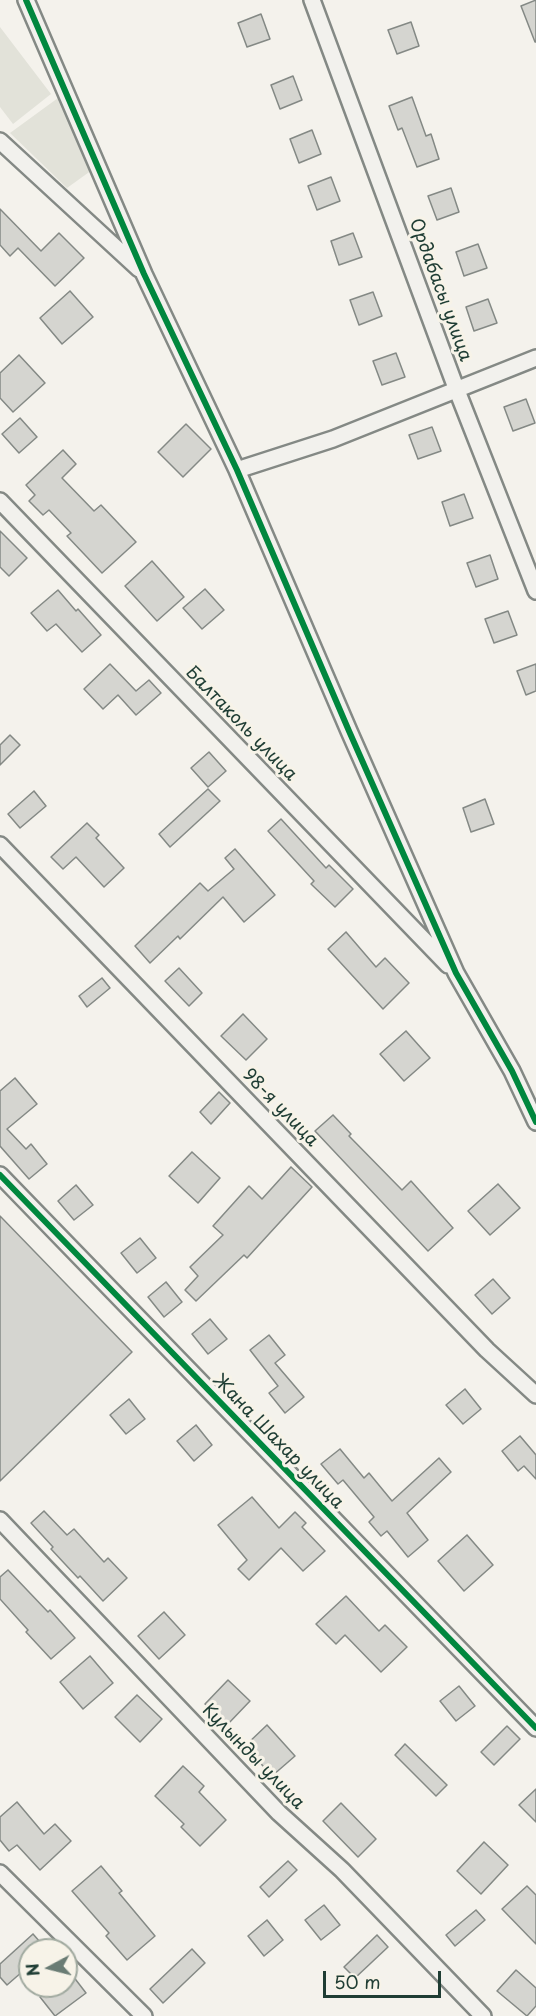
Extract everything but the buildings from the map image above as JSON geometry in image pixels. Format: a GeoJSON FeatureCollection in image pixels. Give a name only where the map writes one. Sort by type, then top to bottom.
{"type":"FeatureCollection","features":[{"type":"Feature","properties":{"kind":"street"},"geometry":{"type":"LineString","coordinates":[[26,0],[144,274],[237,470],[344,721],[456,973],[512,1071],[536,1122]]}},
{"type":"Feature","properties":{"kind":"street","name":"Ордабасы улица"},"geometry":{"type":"LineString","coordinates":[[312,0],[456,388],[536,591]]}},
{"type":"Feature","properties":{"kind":"street"},"geometry":{"type":"LineString","coordinates":[[0,141],[144,274]]}},
{"type":"Feature","properties":{"kind":"street"},"geometry":{"type":"LineString","coordinates":[[237,470],[333,439],[536,358]]}},
{"type":"Feature","properties":{"kind":"street","name":"Балтаколь улица"},"geometry":{"type":"LineString","coordinates":[[0,501],[456,973]]}},
{"type":"Feature","properties":{"kind":"street","name":"98-я улица"},"geometry":{"type":"LineString","coordinates":[[0,845],[487,1350],[536,1395]]}},
{"type":"Feature","properties":{"kind":"street","name":"Жана Шахар улица"},"geometry":{"type":"LineString","coordinates":[[0,1175],[536,1728]]}},
{"type":"Feature","properties":{"kind":"street","name":"Кулынды улица"},"geometry":{"type":"LineString","coordinates":[[0,1520],[279,1813],[342,1870],[483,2016]]}},
{"type":"Feature","properties":{"kind":"street"},"geometry":{"type":"LineString","coordinates":[[0,1873],[144,2016]]}},
{"type":"Feature","properties":{"kind":"shaded area"},"geometry":{"type":"Polygon","coordinates":[[[0,27],[51,94],[13,124],[0,107],[0,27]]]}},
{"type":"Feature","properties":{"kind":"shaded area"},"geometry":{"type":"Polygon","coordinates":[[[58,98],[92,170],[67,188],[10,133],[58,98]]]}},
{"type":"Feature","properties":{"kind":"cycle path"},"geometry":{"type":"LineString","coordinates":[[26,0],[144,274],[237,470],[456,973],[512,1071],[536,1122]]}},
{"type":"Feature","properties":{"kind":"cycle path"},"geometry":{"type":"LineString","coordinates":[[0,1175],[536,1728]]}}]}
